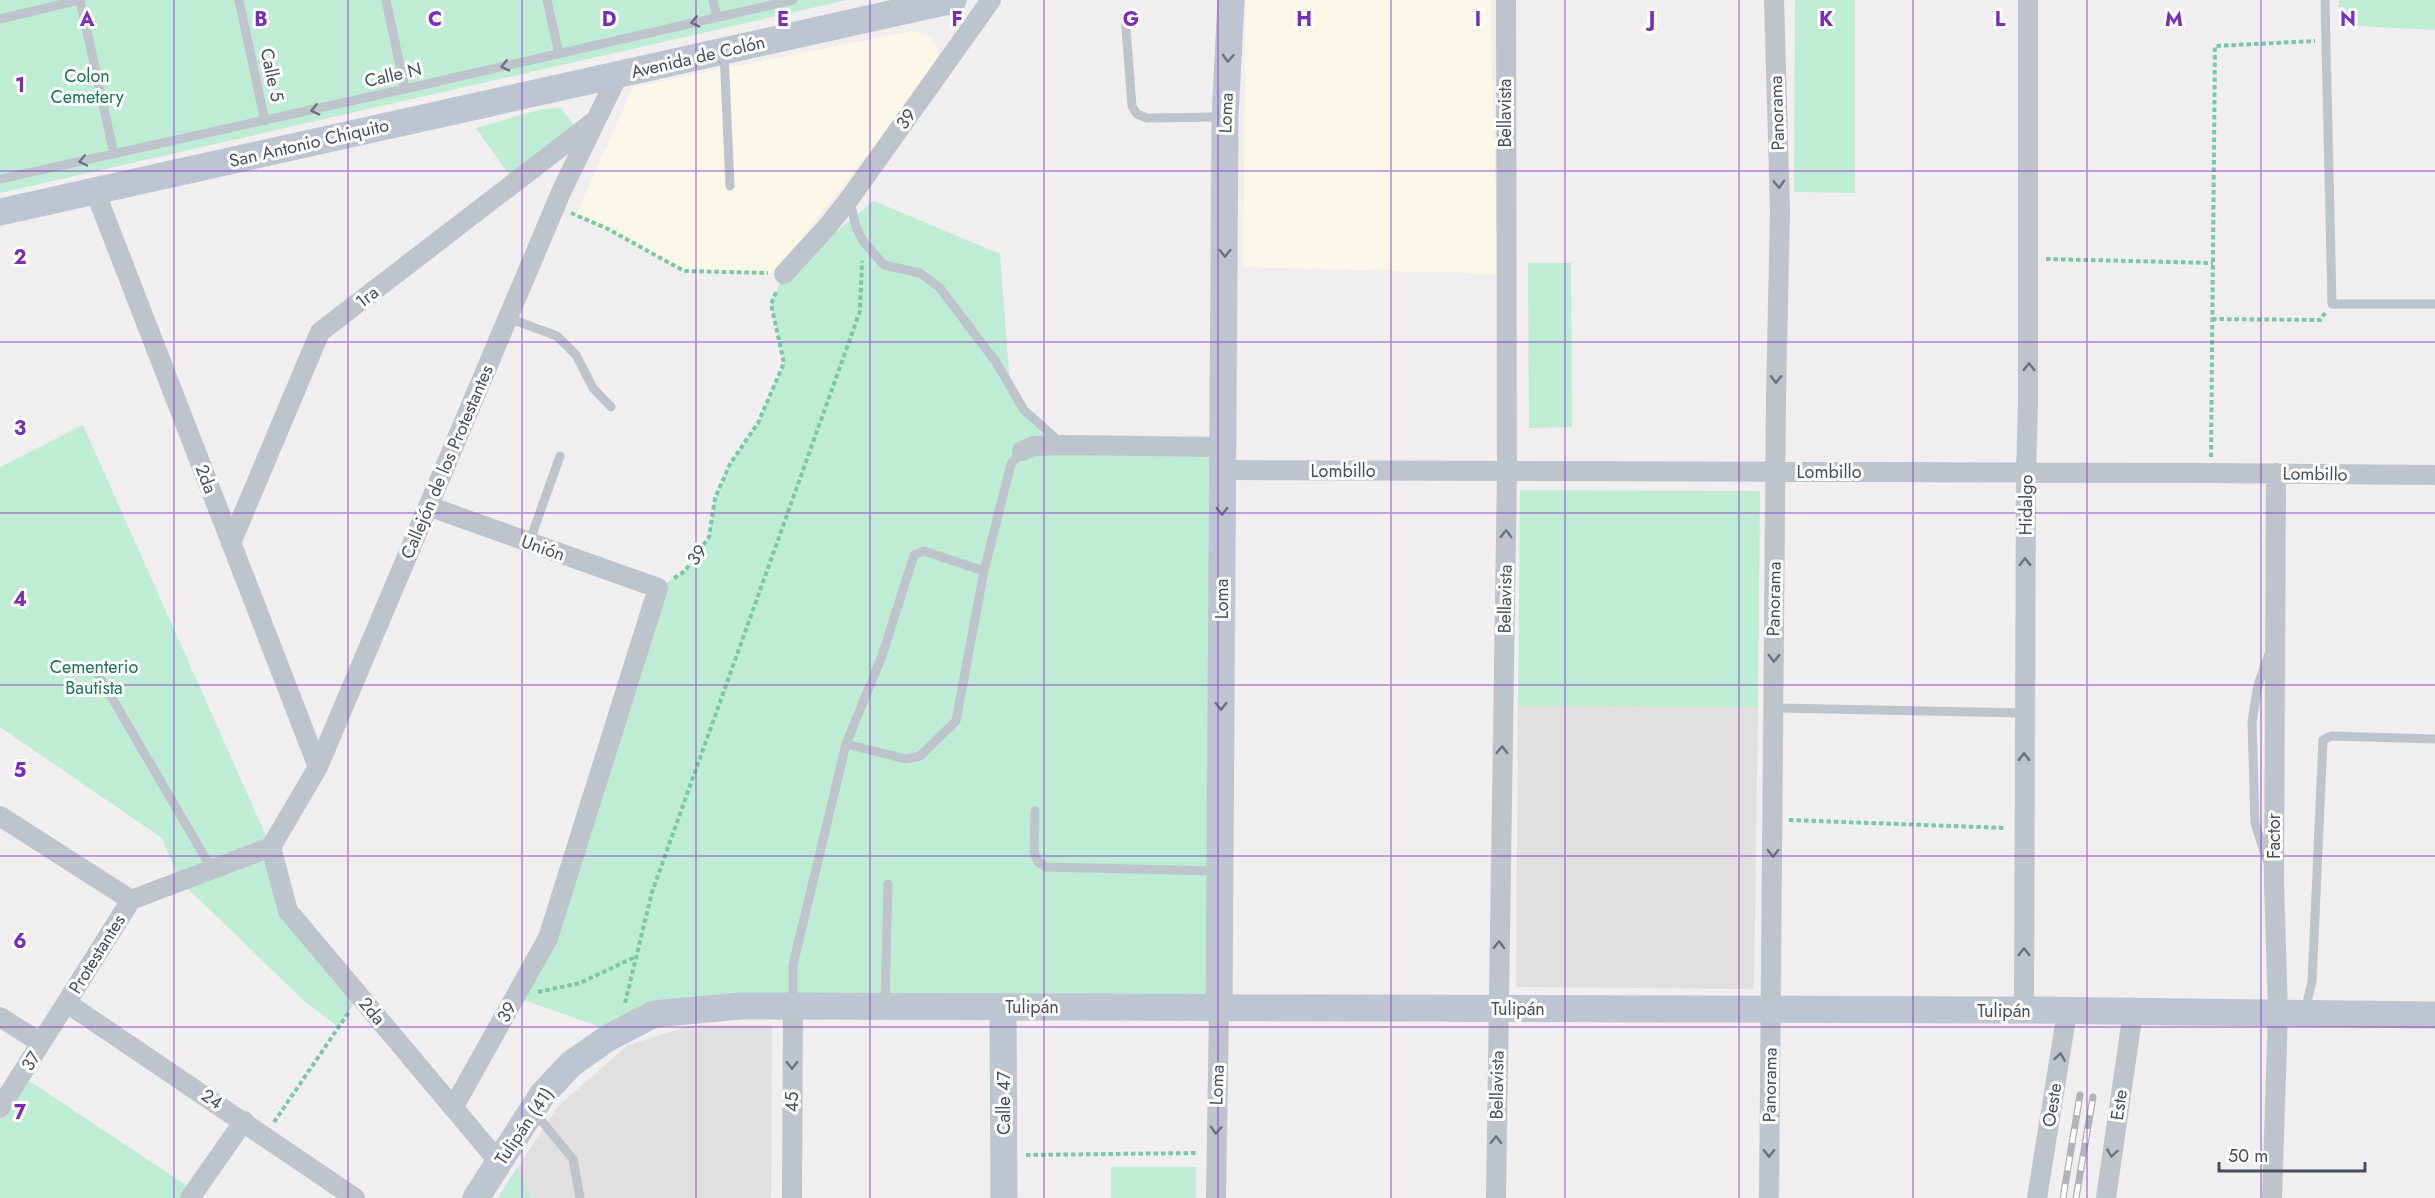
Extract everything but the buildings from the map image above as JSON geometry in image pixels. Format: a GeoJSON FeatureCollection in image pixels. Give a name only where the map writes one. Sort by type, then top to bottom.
{"type":"FeatureCollection","features":[{"type":"Feature","properties":{"kind":"street","name":"Avenida de Colón"},"geometry":{"type":"LineString","coordinates":[[618,75],[953,0]]}},
{"type":"Feature","properties":{"kind":"street","name":"39"},"geometry":{"type":"LineString","coordinates":[[784,274],[850,198],[991,0]]}},
{"type":"Feature","properties":{"kind":"street","name":"Loma"},"geometry":{"type":"LineString","coordinates":[[1216,1198],[1225,117],[1231,0]]}},
{"type":"Feature","properties":{"kind":"street","name":"Bellavista"},"geometry":{"type":"LineString","coordinates":[[1496,1198],[1507,470],[1506,0]]}},
{"type":"Feature","properties":{"kind":"street","name":"Panorama"},"geometry":{"type":"LineString","coordinates":[[1769,1198],[1780,210],[1774,0]]}},
{"type":"Feature","properties":{"kind":"street","name":"Hidalgo"},"geometry":{"type":"LineString","coordinates":[[2024,1011],[2024,713],[2029,259],[2028,0]]}},
{"type":"Feature","properties":{"kind":"street","name":"Callejón de los Protestantes"},"geometry":{"type":"LineString","coordinates":[[272,847],[318,767],[556,206],[618,75]]}},
{"type":"Feature","properties":{"kind":"street","name":"San Antonio Chiquito"},"geometry":{"type":"LineString","coordinates":[[0,212],[618,75]]}},
{"type":"Feature","properties":{"kind":"street","name":"1ra"},"geometry":{"type":"LineString","coordinates":[[231,543],[320,333],[594,122]]}},
{"type":"Feature","properties":{"kind":"street","name":"2da"},"geometry":{"type":"LineString","coordinates":[[95,191],[318,767]]}},
{"type":"Feature","properties":{"kind":"street","name":"Lombillo"},"geometry":{"type":"LineString","coordinates":[[1022,451],[1034,446],[1063,445],[1223,459],[1507,470],[2435,475]]}},
{"type":"Feature","properties":{"kind":"street","name":"Factor"},"geometry":{"type":"LineString","coordinates":[[2272,1198],[2278,1013],[2274,883],[2276,473]]}},
{"type":"Feature","properties":{"kind":"street","name":"Unión"},"geometry":{"type":"LineString","coordinates":[[428,506],[658,588]]}},
{"type":"Feature","properties":{"kind":"street","name":"39"},"geometry":{"type":"LineString","coordinates":[[453,1108],[548,938],[658,588]]}},
{"type":"Feature","properties":{"kind":"street"},"geometry":{"type":"LineString","coordinates":[[0,816],[131,900]]}},
{"type":"Feature","properties":{"kind":"street","name":"2da"},"geometry":{"type":"LineString","coordinates":[[272,847],[288,911],[499,1162]]}},
{"type":"Feature","properties":{"kind":"street","name":"Protestantes"},"geometry":{"type":"LineString","coordinates":[[42,1043],[131,900],[179,880],[213,871],[272,847]]}},
{"type":"Feature","properties":{"kind":"street","name":"24"},"geometry":{"type":"LineString","coordinates":[[67,1003],[244,1120],[355,1198]]}},
{"type":"Feature","properties":{"kind":"street","name":"Tulipán"},"geometry":{"type":"LineString","coordinates":[[613,1036],[654,1014],[740,1006],[2024,1011],[2435,1015]]}},
{"type":"Feature","properties":{"kind":"street","name":"45"},"geometry":{"type":"LineString","coordinates":[[792,1198],[793,1006]]}},
{"type":"Feature","properties":{"kind":"street","name":"Calle 47"},"geometry":{"type":"LineString","coordinates":[[1003,1007],[1004,1198]]}},
{"type":"Feature","properties":{"kind":"street","name":"Oeste"},"geometry":{"type":"LineString","coordinates":[[2037,1198],[2067,1012]]}},
{"type":"Feature","properties":{"kind":"street","name":"Este"},"geometry":{"type":"LineString","coordinates":[[2106,1198],[2133,1012]]}},
{"type":"Feature","properties":{"kind":"street"},"geometry":{"type":"LineString","coordinates":[[0,1017],[42,1043]]}},
{"type":"Feature","properties":{"kind":"street","name":"Tulipán (41)"},"geometry":{"type":"LineString","coordinates":[[476,1198],[542,1095],[571,1064],[613,1036]]}},
{"type":"Feature","properties":{"kind":"street","name":"37"},"geometry":{"type":"LineString","coordinates":[[0,1108],[42,1043]]}},
{"type":"Feature","properties":{"kind":"street"},"geometry":{"type":"LineString","coordinates":[[190,1198],[244,1120]]}},
{"type":"Feature","properties":{"kind":"lane"},"geometry":{"type":"LineString","coordinates":[[0,19],[80,0],[114,154]]}},
{"type":"Feature","properties":{"kind":"lane","name":"Calle 5"},"geometry":{"type":"LineString","coordinates":[[239,0],[265,121]]}},
{"type":"Feature","properties":{"kind":"lane"},"geometry":{"type":"LineString","coordinates":[[386,0],[405,89]]}},
{"type":"Feature","properties":{"kind":"lane"},"geometry":{"type":"LineString","coordinates":[[547,0],[558,54]]}},
{"type":"Feature","properties":{"kind":"lane"},"geometry":{"type":"LineString","coordinates":[[713,0],[717,17]]}},
{"type":"Feature","properties":{"kind":"lane","name":"Calle N"},"geometry":{"type":"LineString","coordinates":[[0,179],[793,0]]}},
{"type":"Feature","properties":{"kind":"lane"},"geometry":{"type":"LineString","coordinates":[[2325,0],[2332,304],[2435,304]]}},
{"type":"Feature","properties":{"kind":"lane"},"geometry":{"type":"LineString","coordinates":[[1125,16],[1132,106],[1137,114],[1147,118],[1225,117]]}},
{"type":"Feature","properties":{"kind":"lane"},"geometry":{"type":"LineString","coordinates":[[724,51],[730,186]]}},
{"type":"Feature","properties":{"kind":"lane"},"geometry":{"type":"LineString","coordinates":[[850,198],[856,226],[863,241],[884,265],[920,273],[939,287],[996,362],[1024,410],[1063,445]]}},
{"type":"Feature","properties":{"kind":"lane"},"geometry":{"type":"LineString","coordinates":[[508,318],[557,336],[576,355],[593,388],[611,407]]}},
{"type":"Feature","properties":{"kind":"lane"},"geometry":{"type":"LineString","coordinates":[[846,744],[906,759],[920,756],[956,721],[984,572],[1011,464],[1022,451]]}},
{"type":"Feature","properties":{"kind":"lane"},"geometry":{"type":"LineString","coordinates":[[529,543],[560,456]]}},
{"type":"Feature","properties":{"kind":"lane"},"geometry":{"type":"LineString","coordinates":[[793,1006],[793,965],[846,744],[882,656],[914,555],[924,551],[984,572]]}},
{"type":"Feature","properties":{"kind":"lane"},"geometry":{"type":"LineString","coordinates":[[98,675],[213,871]]}},
{"type":"Feature","properties":{"kind":"lane"},"geometry":{"type":"LineString","coordinates":[[1773,708],[2024,713]]}},
{"type":"Feature","properties":{"kind":"lane"},"geometry":{"type":"LineString","coordinates":[[2305,1013],[2312,982],[2323,740],[2331,736],[2435,739]]}},
{"type":"Feature","properties":{"kind":"lane"},"geometry":{"type":"LineString","coordinates":[[1035,811],[1034,852],[1038,862],[1046,867],[1220,872]]}},
{"type":"Feature","properties":{"kind":"lane"},"geometry":{"type":"LineString","coordinates":[[885,1007],[888,884]]}},
{"type":"Feature","properties":{"kind":"lane"},"geometry":{"type":"LineString","coordinates":[[532,1110],[573,1160],[580,1198]]}},
{"type":"Feature","properties":{"kind":"path"},"geometry":{"type":"LineString","coordinates":[[2211,472],[2215,46],[2326,41]]}},
{"type":"Feature","properties":{"kind":"path"},"geometry":{"type":"LineString","coordinates":[[556,206],[608,230],[684,271],[784,274]]}},
{"type":"Feature","properties":{"kind":"path"},"geometry":{"type":"LineString","coordinates":[[613,1036],[656,881],[860,311],[863,241]]}},
{"type":"Feature","properties":{"kind":"path"},"geometry":{"type":"LineString","coordinates":[[2029,259],[2213,263]]}},
{"type":"Feature","properties":{"kind":"path","name":"39"},"geometry":{"type":"LineString","coordinates":[[658,588],[685,571],[709,537],[715,498],[726,472],[758,423],[784,363],[771,304],[784,274]]}},
{"type":"Feature","properties":{"kind":"path"},"geometry":{"type":"LineString","coordinates":[[2212,319],[2320,320],[2332,304]]}},
{"type":"Feature","properties":{"kind":"path"},"geometry":{"type":"LineString","coordinates":[[1773,820],[2024,828]]}},
{"type":"Feature","properties":{"kind":"path"},"geometry":{"type":"LineString","coordinates":[[515,996],[580,983],[636,957]]}},
{"type":"Feature","properties":{"kind":"path"},"geometry":{"type":"LineString","coordinates":[[265,1135],[359,996]]}},
{"type":"Feature","properties":{"kind":"path"},"geometry":{"type":"LineString","coordinates":[[1004,1155],[1215,1153]]}},
{"type":"Feature","properties":{"kind":"shaded area"},"geometry":{"type":"Polygon","coordinates":[[[1246,0],[1490,0],[1498,274],[1243,267],[1246,0]]]}},
{"type":"Feature","properties":{"kind":"shaded area"},"geometry":{"type":"Polygon","coordinates":[[[912,31],[928,36],[937,48],[939,64],[774,273],[684,271],[608,229],[576,215],[633,87],[912,31]]]}},
{"type":"Feature","properties":{"kind":"shaded area"},"geometry":{"type":"Polygon","coordinates":[[[1518,706],[1758,707],[1754,989],[1516,987],[1518,706]]]}},
{"type":"Feature","properties":{"kind":"shaded area"},"geometry":{"type":"Polygon","coordinates":[[[693,1025],[772,1025],[771,1198],[498,1198],[558,1106],[628,1045],[693,1025]]]}},
{"type":"Feature","properties":{"kind":"green space","name":"Colon Cemetery"},"geometry":{"type":"Polygon","coordinates":[[[0,0],[847,0],[0,193],[0,0]]]}},
{"type":"Feature","properties":{"kind":"green space"},"geometry":{"type":"Polygon","coordinates":[[[1795,0],[1855,0],[1855,193],[1794,192],[1795,0]]]}},
{"type":"Feature","properties":{"kind":"green space"},"geometry":{"type":"Polygon","coordinates":[[[2339,0],[2435,0],[2435,30],[2339,25],[2339,0]]]}},
{"type":"Feature","properties":{"kind":"green space"},"geometry":{"type":"Polygon","coordinates":[[[561,108],[574,125],[510,176],[476,128],[542,109],[561,108]]]}},
{"type":"Feature","properties":{"kind":"green space"},"geometry":{"type":"Polygon","coordinates":[[[874,201],[1000,254],[1010,386],[1024,410],[1063,445],[1223,447],[1219,1008],[740,1006],[618,1033],[515,997],[548,938],[658,588],[685,571],[709,538],[715,498],[730,464],[758,423],[784,363],[771,304],[784,274],[874,201]]]}},
{"type":"Feature","properties":{"kind":"green space"},"geometry":{"type":"Polygon","coordinates":[[[1528,263],[1571,263],[1572,427],[1529,428],[1528,263]]]}},
{"type":"Feature","properties":{"kind":"green space","name":"Cementerio Bautista"},"geometry":{"type":"Polygon","coordinates":[[[83,425],[271,847],[288,911],[359,996],[338,1027],[302,999],[179,880],[162,838],[0,727],[0,467],[83,425]]]}},
{"type":"Feature","properties":{"kind":"green space"},"geometry":{"type":"Polygon","coordinates":[[[1520,490],[1760,491],[1758,707],[1518,706],[1520,490]]]}},
{"type":"Feature","properties":{"kind":"green space"},"geometry":{"type":"Polygon","coordinates":[[[22,1076],[195,1191],[190,1198],[0,1198],[0,1108],[22,1076]]]}},
{"type":"Feature","properties":{"kind":"green space"},"geometry":{"type":"Polygon","coordinates":[[[1111,1167],[1196,1167],[1196,1198],[1111,1198],[1111,1167]]]}},
{"type":"Feature","properties":{"kind":"green space"},"geometry":{"type":"Polygon","coordinates":[[[517,1168],[531,1198],[498,1198],[517,1168]]]}},
{"type":"Feature","properties":{"kind":"railway"},"geometry":{"type":"LineString","coordinates":[[2063,1198],[2080,1095]]}},
{"type":"Feature","properties":{"kind":"railway"},"geometry":{"type":"LineString","coordinates":[[2076,1198],[2093,1097]]}}]}
